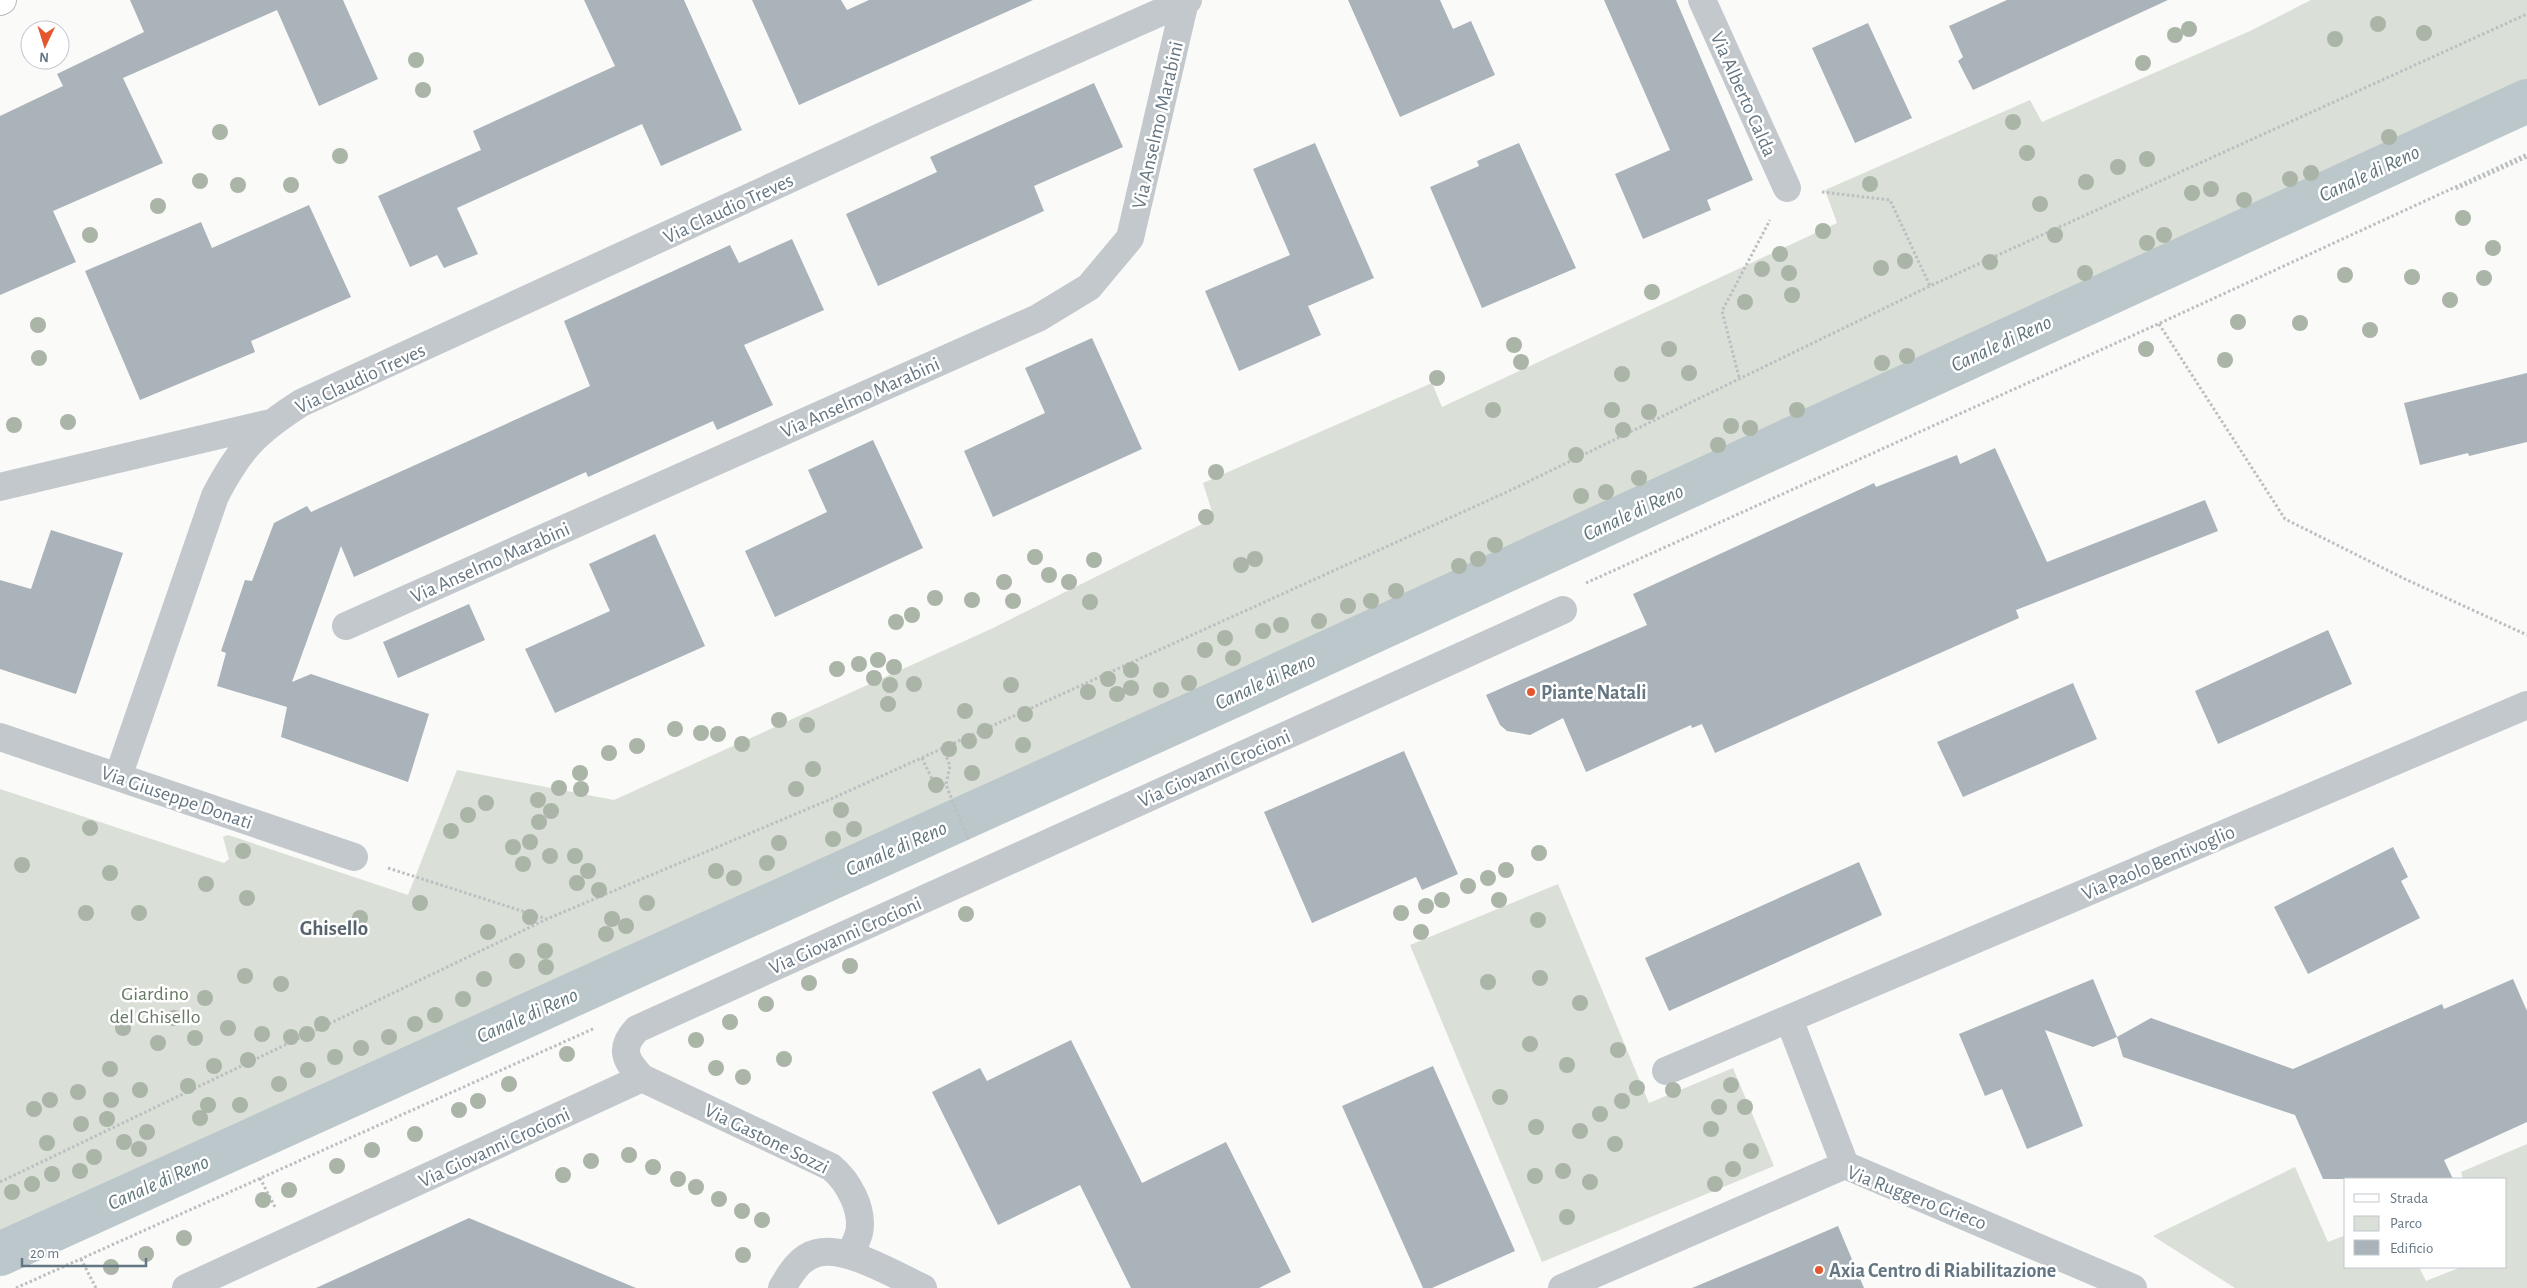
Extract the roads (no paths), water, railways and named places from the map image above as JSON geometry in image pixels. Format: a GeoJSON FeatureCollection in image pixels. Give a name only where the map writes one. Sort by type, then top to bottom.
{"type":"FeatureCollection","features":[{"type":"Feature","properties":{"kind":"street","name":"Via Alberto Calda"},"geometry":{"type":"LineString","coordinates":[[1702,0],[1787,188]]}},
{"type":"Feature","properties":{"kind":"street","name":"Via Claudio Treves"},"geometry":{"type":"LineString","coordinates":[[118,777],[215,496],[228,470],[248,442],[271,423],[319,395],[920,119],[1187,1]]}},
{"type":"Feature","properties":{"kind":"street","name":"Via Anselmo Marabini"},"geometry":{"type":"LineString","coordinates":[[346,626],[1038,318],[1089,287],[1130,238],[1187,1]]}},
{"type":"Feature","properties":{"kind":"street","name":"Via Claudio Treves"},"geometry":{"type":"LineString","coordinates":[[0,487],[271,423]]}},
{"type":"Feature","properties":{"kind":"street","name":"Via Giovanni Crocioni"},"geometry":{"type":"LineString","coordinates":[[186,1288],[642,1078],[626,1060],[626,1048],[631,1035],[646,1024],[1563,610]]}},
{"type":"Feature","properties":{"kind":"street","name":"Via Paolo Bentivoglio"},"geometry":{"type":"LineString","coordinates":[[1666,1071],[2527,705]]}},
{"type":"Feature","properties":{"kind":"street","name":"Via Giuseppe Donati"},"geometry":{"type":"LineString","coordinates":[[0,737],[354,857]]}},
{"type":"Feature","properties":{"kind":"street"},"geometry":{"type":"LineString","coordinates":[[1789,1019],[1845,1165]]}},
{"type":"Feature","properties":{"kind":"street","name":"Via Gastone Sozzi"},"geometry":{"type":"LineString","coordinates":[[642,1078],[831,1167],[843,1177],[856,1208],[859,1232],[850,1255]]}},
{"type":"Feature","properties":{"kind":"street","name":"Via Ruggero Grieco"},"geometry":{"type":"LineString","coordinates":[[1562,1288],[1845,1165],[2133,1288]]}},
{"type":"Feature","properties":{"kind":"street"},"geometry":{"type":"LineString","coordinates":[[782,1288],[794,1268],[802,1261],[817,1253],[836,1252],[850,1255],[923,1288]]}},
{"type":"Feature","properties":{"kind":"waterway","name":"Canale di Reno"},"geometry":{"type":"LineString","coordinates":[[0,1254],[1237,694],[2527,101]]}},
{"type":"Feature","properties":{"kind":"place","name":"Piante Natali"},"geometry":{"type":"Point","coordinates":[1531,692]}},
{"type":"Feature","properties":{"kind":"place","name":"Axia Centro di Riabilitazione"},"geometry":{"type":"Point","coordinates":[1819,1270]}},
{"type":"Feature","properties":{"kind":"district","name":"Ghisello"},"geometry":{"type":"Point","coordinates":[334,928]}},
{"type":"Feature","properties":{"kind":"park label","name":"Giardino del Ghisello"},"geometry":{"type":"Point","coordinates":[155,1004]}}]}
